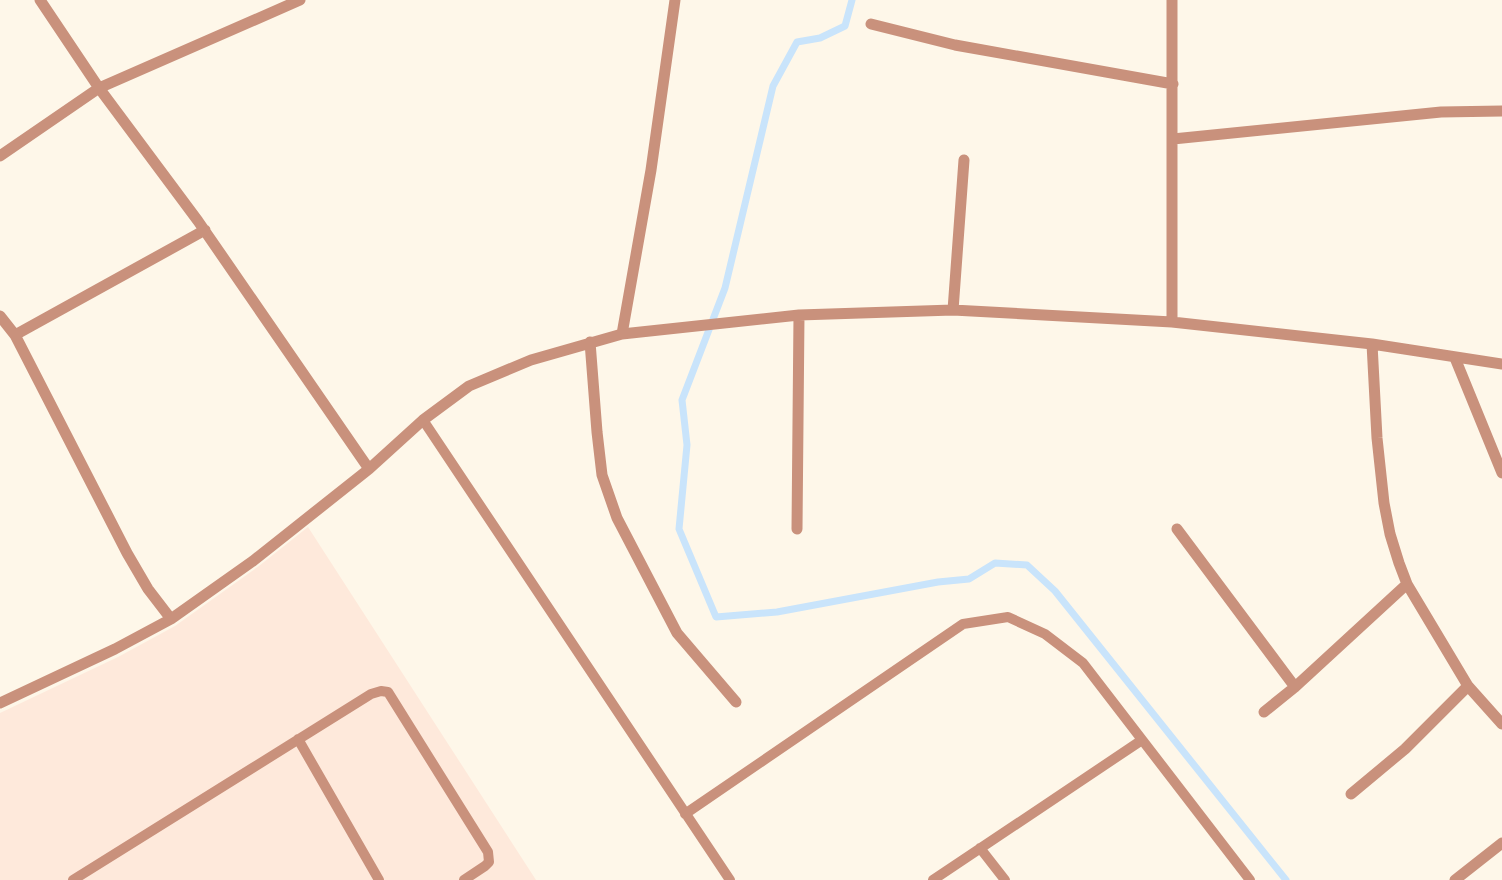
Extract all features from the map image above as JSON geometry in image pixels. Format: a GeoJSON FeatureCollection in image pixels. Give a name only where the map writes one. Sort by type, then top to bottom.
{"type":"FeatureCollection","features":[{"type":"Feature","properties":{"kind":"street"},"geometry":{"type":"LineString","coordinates":[[40,0],[99,88],[205,230],[369,469]]}},
{"type":"Feature","properties":{"kind":"street"},"geometry":{"type":"LineString","coordinates":[[0,156],[99,88],[300,0]]}},
{"type":"Feature","properties":{"kind":"street"},"geometry":{"type":"LineString","coordinates":[[622,334],[652,170],[675,0]]}},
{"type":"Feature","properties":{"kind":"street"},"geometry":{"type":"LineString","coordinates":[[1172,0],[1172,322]]}},
{"type":"Feature","properties":{"kind":"street"},"geometry":{"type":"LineString","coordinates":[[871,24],[955,45],[1172,84]]}},
{"type":"Feature","properties":{"kind":"street"},"geometry":{"type":"LineString","coordinates":[[1173,139],[1441,112],[1502,111]]}},
{"type":"Feature","properties":{"kind":"street"},"geometry":{"type":"LineString","coordinates":[[953,310],[964,160]]}},
{"type":"Feature","properties":{"kind":"street"},"geometry":{"type":"LineString","coordinates":[[14,336],[205,230]]}},
{"type":"Feature","properties":{"kind":"street"},"geometry":{"type":"LineString","coordinates":[[0,703],[115,649],[171,619],[253,561],[369,469],[423,420],[469,386],[531,360],[622,334],[701,327],[799,315],[953,310],[1172,322],[1372,344],[1455,358],[1502,364]]}},
{"type":"Feature","properties":{"kind":"street"},"geometry":{"type":"LineString","coordinates":[[797,529],[799,315]]}},
{"type":"Feature","properties":{"kind":"street"},"geometry":{"type":"LineString","coordinates":[[0,316],[14,336],[127,553],[148,589],[171,619]]}},
{"type":"Feature","properties":{"kind":"street"},"geometry":{"type":"LineString","coordinates":[[590,342],[596,432],[602,475],[618,518],[676,632],[736,702]]}},
{"type":"Feature","properties":{"kind":"street"},"geometry":{"type":"LineString","coordinates":[[1372,344],[1377,438],[1384,503],[1390,534],[1407,584],[1468,686],[1502,724]]}},
{"type":"Feature","properties":{"kind":"street"},"geometry":{"type":"LineString","coordinates":[[1455,358],[1502,473]]}},
{"type":"Feature","properties":{"kind":"street"},"geometry":{"type":"LineString","coordinates":[[1177,529],[1295,687]]}},
{"type":"Feature","properties":{"kind":"street"},"geometry":{"type":"LineString","coordinates":[[1264,712],[1295,687],[1407,584]]}},
{"type":"Feature","properties":{"kind":"street"},"geometry":{"type":"LineString","coordinates":[[1351,794],[1405,749],[1468,686]]}},
{"type":"Feature","properties":{"kind":"street"},"geometry":{"type":"LineString","coordinates":[[1455,880],[1502,843]]}},
{"type":"Feature","properties":{"kind":"lane"},"geometry":{"type":"LineString","coordinates":[[423,420],[730,880]]}},
{"type":"Feature","properties":{"kind":"lane"},"geometry":{"type":"LineString","coordinates":[[685,814],[963,624],[1008,617],[1045,634],[1083,663],[1250,880]]}},
{"type":"Feature","properties":{"kind":"lane"},"geometry":{"type":"LineString","coordinates":[[73,880],[371,694],[381,691],[388,692],[488,852],[489,862],[464,880]]}},
{"type":"Feature","properties":{"kind":"lane"},"geometry":{"type":"LineString","coordinates":[[298,739],[379,880]]}},
{"type":"Feature","properties":{"kind":"lane"},"geometry":{"type":"LineString","coordinates":[[934,880],[1142,740]]}},
{"type":"Feature","properties":{"kind":"lane"},"geometry":{"type":"LineString","coordinates":[[980,848],[1005,880]]}},
{"type":"Feature","properties":{"kind":"shaded area"},"geometry":{"type":"Polygon","coordinates":[[[308,527],[536,880],[0,880],[0,713],[118,657],[175,626],[259,566],[308,527]]]}},
{"type":"Feature","properties":{"kind":"waterway"},"geometry":{"type":"LineString","coordinates":[[852,0],[845,26],[820,38],[797,42],[773,86],[725,288],[682,400],[687,445],[679,529],[716,617],[777,612],[938,582],[969,579],[995,563],[1027,565],[1055,591],[1286,880]]}}]}
